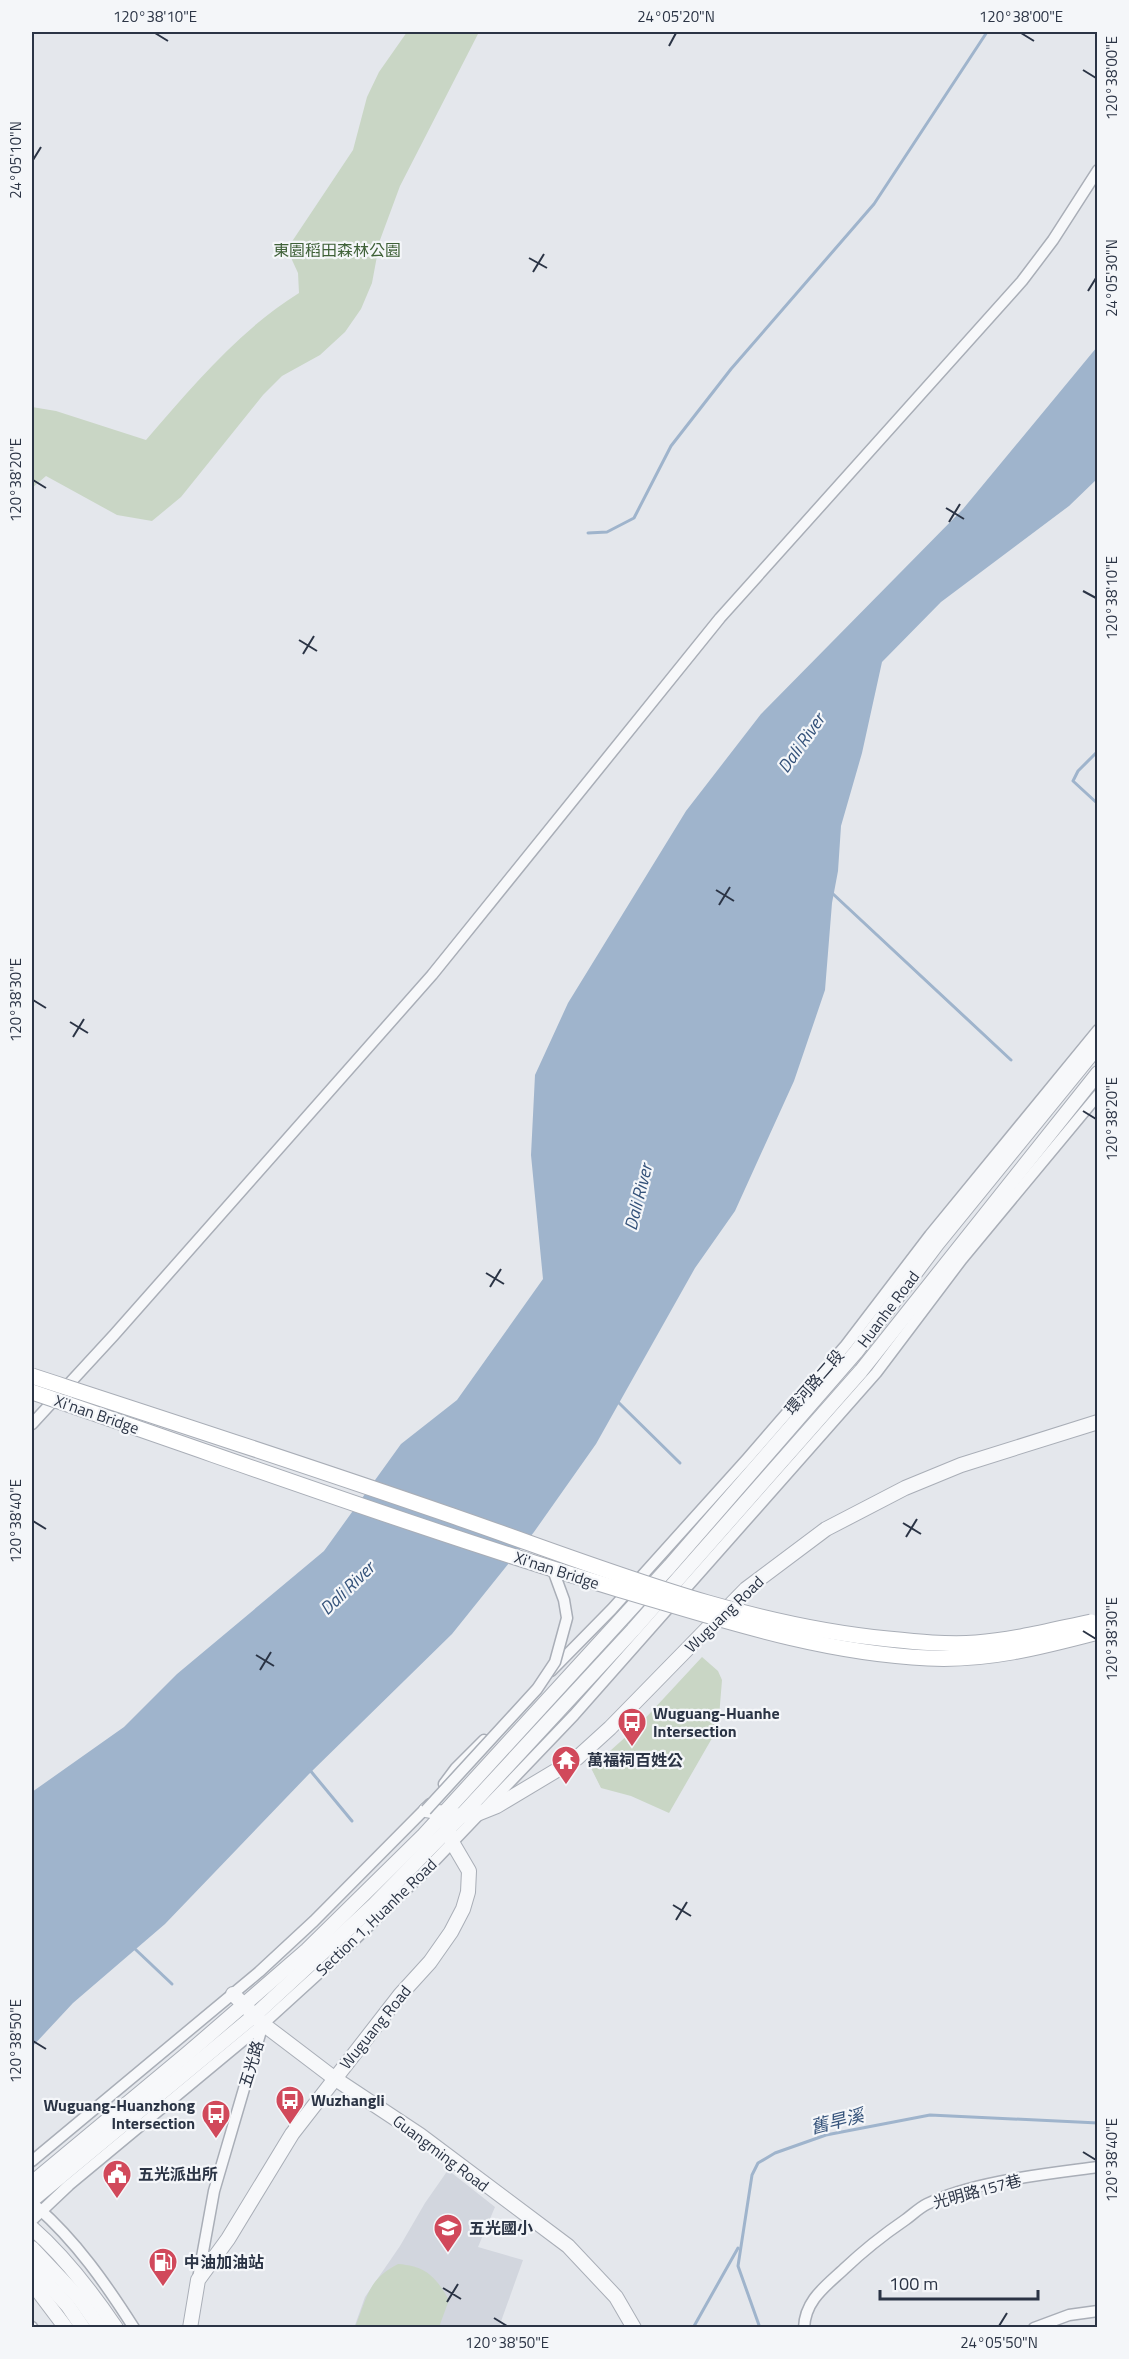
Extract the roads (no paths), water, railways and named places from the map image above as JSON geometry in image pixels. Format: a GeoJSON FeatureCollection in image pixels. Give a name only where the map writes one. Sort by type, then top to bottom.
{"type":"FeatureCollection","features":[{"type":"Feature","properties":{"kind":"main road","name":"Xi'nan Bridge"},"geometry":{"type":"LineString","coordinates":[[32,1376],[285,1458],[689,1597],[797,1626],[874,1638],[926,1643],[976,1643],[1094,1627]]}},
{"type":"Feature","properties":{"kind":"main road","name":"Xi'nan Bridge"},"geometry":{"type":"LineString","coordinates":[[32,1392],[553,1570],[769,1632],[833,1647],[869,1653],[961,1658],[1026,1651],[1094,1627]]}},
{"type":"Feature","properties":{"kind":"street"},"geometry":{"type":"LineString","coordinates":[[32,1424],[114,1335],[432,975],[720,618],[1022,282],[1053,240],[1098,170]]}},
{"type":"Feature","properties":{"kind":"street","name":"環河路二段"},"geometry":{"type":"LineString","coordinates":[[426,1810],[456,1768],[612,1609],[846,1345],[930,1235],[1098,1030]]}},
{"type":"Feature","properties":{"kind":"street","name":"Huanhe Road"},"geometry":{"type":"LineString","coordinates":[[670,1566],[856,1352],[937,1244],[1098,1046]]}},
{"type":"Feature","properties":{"kind":"street","name":"Huanhe Road"},"geometry":{"type":"LineString","coordinates":[[688,1579],[861,1371],[1098,1073]]}},
{"type":"Feature","properties":{"kind":"street"},"geometry":{"type":"LineString","coordinates":[[688,1579],[876,1373],[962,1259],[1098,1095]]}},
{"type":"Feature","properties":{"kind":"street","name":"Wuguang Road"},"geometry":{"type":"LineString","coordinates":[[426,1810],[461,1816],[477,1814],[497,1806],[577,1758],[610,1728],[746,1589],[826,1529],[905,1488],[961,1465],[1098,1422]]}},
{"type":"Feature","properties":{"kind":"street","name":"Section 1, Huanhe Road"},"geometry":{"type":"LineString","coordinates":[[32,2220],[150,2116],[254,2014],[307,1950],[444,1814],[670,1566]]}},
{"type":"Feature","properties":{"kind":"street"},"geometry":{"type":"LineString","coordinates":[[32,2161],[233,1994],[314,1921],[453,1782],[537,1689],[555,1662],[567,1618],[564,1600],[553,1570]]}},
{"type":"Feature","properties":{"kind":"street","name":"Section 1, Huanhe Road"},"geometry":{"type":"LineString","coordinates":[[32,2201],[254,2014],[450,1835],[477,1814],[574,1716],[688,1579]]}},
{"type":"Feature","properties":{"kind":"street","name":"Section 1, Huanhe Road"},"geometry":{"type":"LineString","coordinates":[[450,1835],[461,1816],[688,1579]]}},
{"type":"Feature","properties":{"kind":"street"},"geometry":{"type":"LineString","coordinates":[[444,1814],[453,1782]]}},
{"type":"Feature","properties":{"kind":"street","name":"Wuguang Road"},"geometry":{"type":"LineString","coordinates":[[190,2328],[198,2280],[228,2239],[292,2134],[400,1995],[430,1962],[464,1909],[469,1871],[450,1835],[444,1814]]}},
{"type":"Feature","properties":{"kind":"street","name":"Guangming Road"},"geometry":{"type":"LineString","coordinates":[[233,1994],[254,2014],[334,2078],[420,2135],[568,2246],[616,2296],[634,2328]]}},
{"type":"Feature","properties":{"kind":"street","name":"Section 1, Huanhe Road"},"geometry":{"type":"LineString","coordinates":[[32,2183],[254,2014]]}},
{"type":"Feature","properties":{"kind":"street","name":"五光路"},"geometry":{"type":"LineString","coordinates":[[198,2280],[214,2191],[254,2014]]}},
{"type":"Feature","properties":{"kind":"street","name":"光明路157巷"},"geometry":{"type":"LineString","coordinates":[[804,2328],[804,2319],[811,2301],[821,2290],[868,2246],[926,2205],[952,2194],[1022,2178],[1098,2167]]}},
{"type":"Feature","properties":{"kind":"street"},"geometry":{"type":"LineString","coordinates":[[32,2201],[58,2225],[80,2251],[112,2293],[134,2328]]}},
{"type":"Feature","properties":{"kind":"street"},"geometry":{"type":"LineString","coordinates":[[32,2228],[54,2248],[93,2292],[116,2328]]}},
{"type":"Feature","properties":{"kind":"street"},"geometry":{"type":"LineString","coordinates":[[32,2248],[79,2298],[100,2328]]}},
{"type":"Feature","properties":{"kind":"street"},"geometry":{"type":"LineString","coordinates":[[32,2266],[68,2306],[83,2328]]}},
{"type":"Feature","properties":{"kind":"street"},"geometry":{"type":"LineString","coordinates":[[32,2283],[66,2328]]}},
{"type":"Feature","properties":{"kind":"street"},"geometry":{"type":"LineString","coordinates":[[1034,2328],[1069,2315],[1098,2311]]}},
{"type":"Feature","properties":{"kind":"water","name":"Dali River"},"geometry":{"type":"Polygon","coordinates":[[[1097,347],[1097,479],[1069,506],[941,602],[882,662],[862,753],[841,826],[825,990],[794,1081],[735,1211],[695,1268],[596,1444],[534,1532],[452,1634],[309,1774],[165,1924],[73,2003],[32,2047],[32,1792],[124,1727],[177,1674],[324,1551],[401,1444],[457,1400],[543,1279],[531,1155],[535,1075],[568,1003],[686,811],[761,714],[963,509],[1097,347]]]}},
{"type":"Feature","properties":{"kind":"waterway"},"geometry":{"type":"LineString","coordinates":[[588,533],[607,532],[634,518],[671,446],[731,369],[874,204],[987,32]]}},
{"type":"Feature","properties":{"kind":"waterway"},"geometry":{"type":"LineString","coordinates":[[1098,751],[1078,771],[1073,781],[1098,804]]}},
{"type":"Feature","properties":{"kind":"waterway"},"geometry":{"type":"LineString","coordinates":[[832,893],[1011,1060]]}},
{"type":"Feature","properties":{"kind":"waterway"},"geometry":{"type":"LineString","coordinates":[[617,1401],[680,1463]]}},
{"type":"Feature","properties":{"kind":"waterway"},"geometry":{"type":"LineString","coordinates":[[309,1769],[352,1821]]}},
{"type":"Feature","properties":{"kind":"waterway"},"geometry":{"type":"LineString","coordinates":[[134,1948],[172,1984]]}},
{"type":"Feature","properties":{"kind":"waterway","name":"舊旱溪"},"geometry":{"type":"LineString","coordinates":[[760,2328],[738,2266],[752,2175],[758,2163],[775,2153],[826,2135],[930,2115],[1098,2123]]}},
{"type":"Feature","properties":{"kind":"waterway"},"geometry":{"type":"LineString","coordinates":[[693,2328],[738,2248]]}},
{"type":"Feature","properties":{"kind":"place","name":"Wuguang-Huanhe Intersection"},"geometry":{"type":"Point","coordinates":[632,1748]}},
{"type":"Feature","properties":{"kind":"place","name":"萬福祠百姓公"},"geometry":{"type":"Point","coordinates":[566,1786]}},
{"type":"Feature","properties":{"kind":"place","name":"Wuzhangli"},"geometry":{"type":"Point","coordinates":[290,2126]}},
{"type":"Feature","properties":{"kind":"place","name":"Wuguang-Huanzhong Intersection"},"geometry":{"type":"Point","coordinates":[216,2140]}},
{"type":"Feature","properties":{"kind":"place","name":"五光派出所"},"geometry":{"type":"Point","coordinates":[117,2200]}},
{"type":"Feature","properties":{"kind":"place","name":"五光國小"},"geometry":{"type":"Point","coordinates":[448,2254]}},
{"type":"Feature","properties":{"kind":"place","name":"中油加油站"},"geometry":{"type":"Point","coordinates":[163,2288]}},
{"type":"Feature","properties":{"kind":"park label","name":"東園稻田森林公園"},"geometry":{"type":"Point","coordinates":[337,250]}}]}
